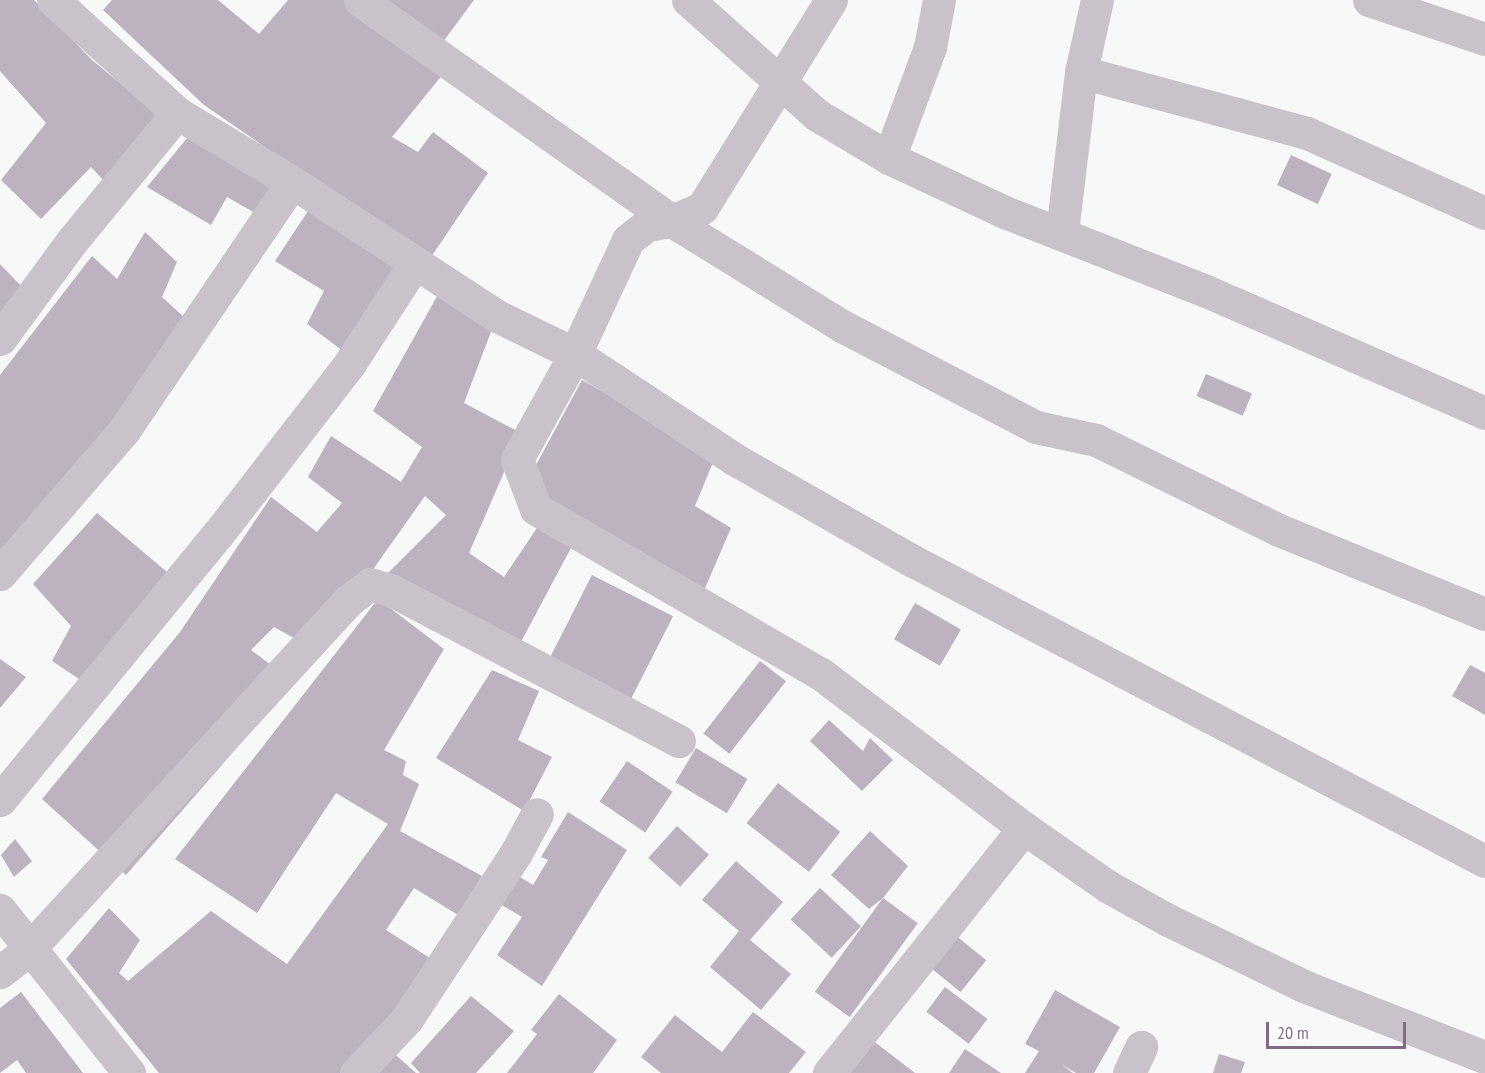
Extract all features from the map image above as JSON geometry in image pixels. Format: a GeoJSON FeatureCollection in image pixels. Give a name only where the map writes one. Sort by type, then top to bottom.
{"type":"FeatureCollection","features":[{"type":"Feature","properties":{"kind":"street"},"geometry":{"type":"LineString","coordinates":[[53,0],[177,113],[292,182],[497,316],[575,354],[734,459],[913,561],[1485,861]]}},
{"type":"Feature","properties":{"kind":"street"},"geometry":{"type":"LineString","coordinates":[[360,0],[672,221],[842,326],[1036,427],[1096,440],[1279,530],[1485,614]]}},
{"type":"Feature","properties":{"kind":"street"},"geometry":{"type":"LineString","coordinates":[[688,0],[778,84],[817,115],[889,158],[1007,213],[1062,232],[1485,413]]}},
{"type":"Feature","properties":{"kind":"street"},"geometry":{"type":"LineString","coordinates":[[831,0],[706,203],[672,221],[647,225],[628,240],[575,354],[517,459],[536,509],[821,674],[1024,828],[1107,886],[1168,920],[1306,987],[1485,1057]]}},
{"type":"Feature","properties":{"kind":"street"},"geometry":{"type":"LineString","coordinates":[[889,158],[930,47],[939,0]]}},
{"type":"Feature","properties":{"kind":"street"},"geometry":{"type":"LineString","coordinates":[[1062,232],[1081,72],[1097,0]]}},
{"type":"Feature","properties":{"kind":"street"},"geometry":{"type":"LineString","coordinates":[[1369,0],[1485,39]]}},
{"type":"Feature","properties":{"kind":"street"},"geometry":{"type":"LineString","coordinates":[[1081,72],[1307,133],[1485,213]]}},
{"type":"Feature","properties":{"kind":"street"},"geometry":{"type":"LineString","coordinates":[[0,339],[72,241],[177,113]]}},
{"type":"Feature","properties":{"kind":"street"},"geometry":{"type":"LineString","coordinates":[[0,574],[125,429],[292,182]]}},
{"type":"Feature","properties":{"kind":"street"},"geometry":{"type":"LineString","coordinates":[[0,800],[196,560],[342,372],[415,263]]}},
{"type":"Feature","properties":{"kind":"street"},"geometry":{"type":"LineString","coordinates":[[0,972],[29,949],[349,600],[370,584],[393,591],[679,741]]}},
{"type":"Feature","properties":{"kind":"street"},"geometry":{"type":"LineString","coordinates":[[356,1073],[407,1019],[516,854],[537,814]]}},
{"type":"Feature","properties":{"kind":"street"},"geometry":{"type":"LineString","coordinates":[[829,1073],[1024,828]]}},
{"type":"Feature","properties":{"kind":"street"},"geometry":{"type":"LineString","coordinates":[[0,910],[118,1069]]}},
{"type":"Feature","properties":{"kind":"building"},"geometry":{"type":"Polygon","coordinates":[[[0,0],[34,0],[92,60],[159,115],[106,183],[91,167],[41,219],[1,180],[46,123],[0,71],[0,0]]]}},
{"type":"Feature","properties":{"kind":"building"},"geometry":{"type":"Polygon","coordinates":[[[112,0],[218,0],[259,34],[288,0],[345,0],[443,74],[392,137],[418,152],[433,132],[488,173],[429,260],[204,105],[103,10],[112,0]]]}},
{"type":"Feature","properties":{"kind":"building"},"geometry":{"type":"Polygon","coordinates":[[[369,0],[474,0],[437,50],[369,0]]]}},
{"type":"Feature","properties":{"kind":"building"},"geometry":{"type":"Polygon","coordinates":[[[192,132],[274,184],[257,214],[227,197],[211,225],[147,187],[192,132]]]}},
{"type":"Feature","properties":{"kind":"building"},"geometry":{"type":"Polygon","coordinates":[[[1291,155],[1332,174],[1318,204],[1277,185],[1291,155]]]}},
{"type":"Feature","properties":{"kind":"building"},"geometry":{"type":"Polygon","coordinates":[[[312,205],[399,264],[343,351],[307,324],[324,291],[275,261],[312,205]]]}},
{"type":"Feature","properties":{"kind":"building"},"geometry":{"type":"Polygon","coordinates":[[[145,232],[177,262],[162,297],[184,317],[138,392],[0,558],[0,375],[92,256],[117,279],[145,232]]]}},
{"type":"Feature","properties":{"kind":"building"},"geometry":{"type":"Polygon","coordinates":[[[0,264],[22,287],[0,321],[0,264]]]}},
{"type":"Feature","properties":{"kind":"building"},"geometry":{"type":"Polygon","coordinates":[[[440,291],[497,316],[464,403],[521,433],[469,553],[504,577],[539,525],[572,546],[514,655],[381,580],[446,515],[425,496],[316,650],[274,627],[251,650],[294,682],[126,875],[42,799],[180,632],[271,497],[317,532],[342,503],[308,477],[331,436],[401,482],[422,447],[373,411],[440,291]]]}},
{"type":"Feature","properties":{"kind":"building"},"geometry":{"type":"Polygon","coordinates":[[[1206,374],[1252,394],[1243,416],[1197,396],[1206,374]]]}},
{"type":"Feature","properties":{"kind":"building"},"geometry":{"type":"Polygon","coordinates":[[[582,380],[716,455],[695,506],[731,528],[702,595],[523,489],[582,380]]]}},
{"type":"Feature","properties":{"kind":"building"},"geometry":{"type":"Polygon","coordinates":[[[97,513],[167,572],[85,683],[52,661],[71,626],[33,584],[97,513]]]}},
{"type":"Feature","properties":{"kind":"building"},"geometry":{"type":"Polygon","coordinates":[[[592,575],[673,616],[628,705],[547,663],[592,575]]]}},
{"type":"Feature","properties":{"kind":"building"},"geometry":{"type":"Polygon","coordinates":[[[378,599],[444,649],[384,750],[406,761],[403,775],[419,784],[400,831],[482,876],[458,915],[414,888],[386,930],[430,958],[377,1036],[341,1073],[159,1073],[66,959],[109,908],[140,940],[119,973],[128,981],[211,911],[287,964],[388,824],[336,793],[257,913],[175,859],[378,599]]]}},
{"type":"Feature","properties":{"kind":"building"},"geometry":{"type":"Polygon","coordinates":[[[915,603],[961,630],[940,666],[894,639],[915,603]]]}},
{"type":"Feature","properties":{"kind":"building"},"geometry":{"type":"Polygon","coordinates":[[[0,659],[26,677],[0,708],[0,659]]]}},
{"type":"Feature","properties":{"kind":"building"},"geometry":{"type":"Polygon","coordinates":[[[760,661],[786,681],[729,754],[703,733],[760,661]]]}},
{"type":"Feature","properties":{"kind":"building"},"geometry":{"type":"Polygon","coordinates":[[[1470,665],[1485,673],[1485,715],[1452,696],[1470,665]]]}},
{"type":"Feature","properties":{"kind":"building"},"geometry":{"type":"Polygon","coordinates":[[[492,670],[539,691],[518,740],[552,757],[524,811],[436,758],[492,670]]]}},
{"type":"Feature","properties":{"kind":"building"},"geometry":{"type":"Polygon","coordinates":[[[829,720],[863,751],[870,738],[893,760],[862,791],[810,741],[829,720]]]}},
{"type":"Feature","properties":{"kind":"building"},"geometry":{"type":"Polygon","coordinates":[[[696,748],[747,779],[727,813],[675,782],[696,748]]]}},
{"type":"Feature","properties":{"kind":"building"},"geometry":{"type":"Polygon","coordinates":[[[627,761],[673,792],[645,832],[600,802],[627,761]]]}},
{"type":"Feature","properties":{"kind":"building"},"geometry":{"type":"Polygon","coordinates":[[[778,783],[840,832],[809,872],[747,823],[778,783]]]}},
{"type":"Feature","properties":{"kind":"building"},"geometry":{"type":"Polygon","coordinates":[[[568,812],[627,850],[542,986],[497,955],[522,917],[495,901],[512,872],[533,885],[548,860],[541,857],[568,812]]]}},
{"type":"Feature","properties":{"kind":"building"},"geometry":{"type":"Polygon","coordinates":[[[677,826],[709,855],[680,887],[648,858],[677,826]]]}},
{"type":"Feature","properties":{"kind":"building"},"geometry":{"type":"Polygon","coordinates":[[[870,831],[908,866],[883,898],[869,909],[831,875],[870,831]]]}},
{"type":"Feature","properties":{"kind":"building"},"geometry":{"type":"Polygon","coordinates":[[[15,839],[32,861],[14,877],[1,855],[15,839]]]}},
{"type":"Feature","properties":{"kind":"building"},"geometry":{"type":"Polygon","coordinates":[[[736,861],[783,902],[750,940],[791,974],[761,1010],[710,967],[739,931],[702,900],[736,861]]]}},
{"type":"Feature","properties":{"kind":"building"},"geometry":{"type":"Polygon","coordinates":[[[820,888],[861,926],[832,958],[791,919],[820,888]]]}},
{"type":"Feature","properties":{"kind":"building"},"geometry":{"type":"Polygon","coordinates":[[[883,898],[918,923],[850,1017],[815,992],[883,898]]]}},
{"type":"Feature","properties":{"kind":"building"},"geometry":{"type":"Polygon","coordinates":[[[949,930],[986,960],[961,992],[923,962],[949,930]]]}},
{"type":"Feature","properties":{"kind":"building"},"geometry":{"type":"Polygon","coordinates":[[[945,987],[987,1019],[969,1044],[926,1012],[945,987]]]}},
{"type":"Feature","properties":{"kind":"building"},"geometry":{"type":"Polygon","coordinates":[[[1055,990],[1120,1027],[1094,1073],[1076,1073],[1061,1064],[1073,1073],[1025,1073],[1039,1051],[1025,1044],[1055,990]]]}},
{"type":"Feature","properties":{"kind":"building"},"geometry":{"type":"Polygon","coordinates":[[[21,992],[83,1073],[26,1073],[17,1060],[0,1073],[0,1008],[21,992]]]}},
{"type":"Feature","properties":{"kind":"building"},"geometry":{"type":"Polygon","coordinates":[[[559,994],[617,1040],[593,1073],[507,1073],[537,1034],[531,1030],[559,994]]]}},
{"type":"Feature","properties":{"kind":"building"},"geometry":{"type":"Polygon","coordinates":[[[471,996],[514,1031],[476,1073],[420,1073],[411,1063],[471,996]]]}},
{"type":"Feature","properties":{"kind":"building"},"geometry":{"type":"Polygon","coordinates":[[[753,1012],[806,1052],[789,1073],[661,1073],[641,1057],[675,1015],[722,1052],[753,1012]]]}},
{"type":"Feature","properties":{"kind":"building"},"geometry":{"type":"Polygon","coordinates":[[[867,1036],[915,1073],[838,1073],[867,1036]]]}},
{"type":"Feature","properties":{"kind":"building"},"geometry":{"type":"Polygon","coordinates":[[[389,1049],[416,1073],[367,1073],[389,1049]]]}},
{"type":"Feature","properties":{"kind":"building"},"geometry":{"type":"Polygon","coordinates":[[[965,1049],[1001,1073],[949,1073],[965,1049]]]}},
{"type":"Feature","properties":{"kind":"building"},"geometry":{"type":"Polygon","coordinates":[[[1219,1054],[1245,1062],[1241,1073],[1213,1073],[1219,1054]]]}}]}
